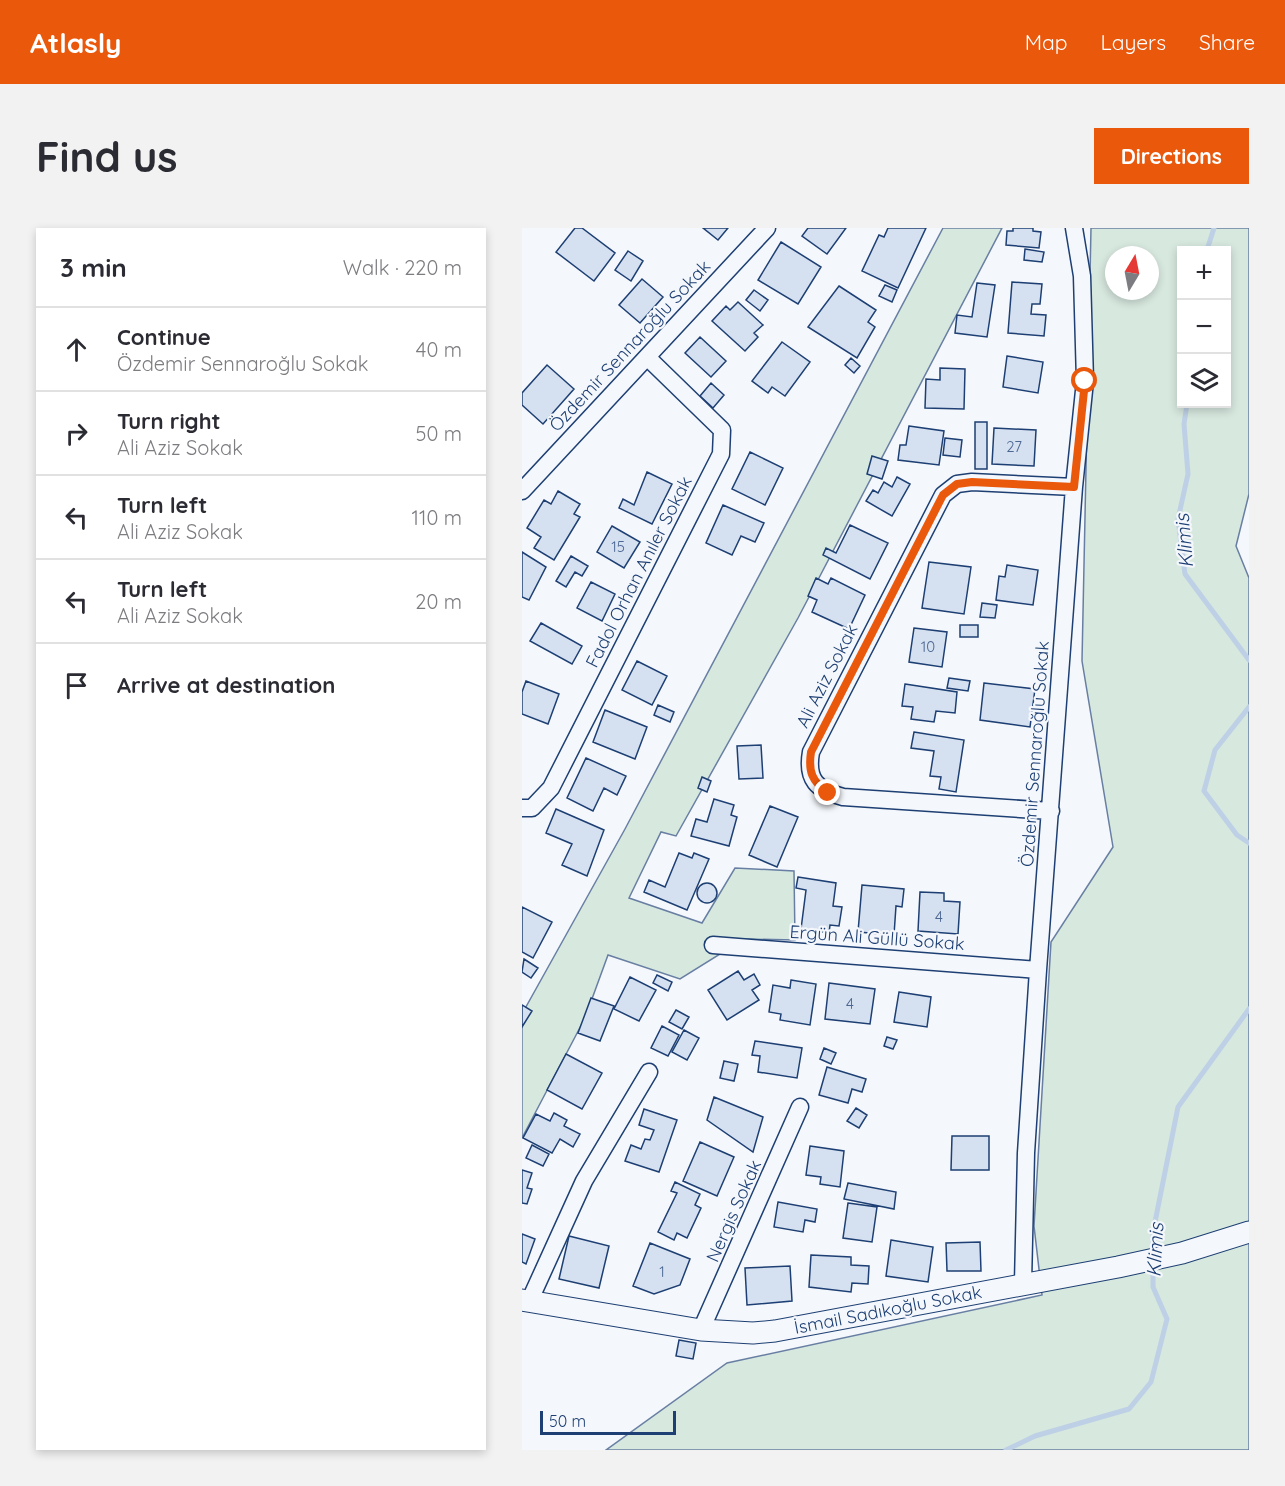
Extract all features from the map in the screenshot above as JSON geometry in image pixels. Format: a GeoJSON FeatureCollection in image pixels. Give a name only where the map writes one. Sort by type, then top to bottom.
{"type":"FeatureCollection","features":[{"type":"Feature","properties":{"kind":"street","name":"Özdemir Sennaroğlu Sokak"},"geometry":{"type":"LineString","coordinates":[[522,492],[767,228]]}},
{"type":"Feature","properties":{"kind":"street","name":"Özdemir Sennaroğlu Sokak"},"geometry":{"type":"LineString","coordinates":[[1023,1283],[1026,1153],[1038,970],[1052,811],[1074,487],[1085,381],[1082,276],[1074,228]]}},
{"type":"Feature","properties":{"kind":"street","name":"Fadol Orhan Anıler Sokak"},"geometry":{"type":"LineString","coordinates":[[522,808],[532,808],[551,788],[721,454],[722,430],[648,358]]}},
{"type":"Feature","properties":{"kind":"street","name":"Ali Aziz Sokak"},"geometry":{"type":"LineString","coordinates":[[1052,811],[843,797],[828,793],[819,786],[808,768],[811,752],[943,495],[957,484],[972,482],[1074,487]]}},
{"type":"Feature","properties":{"kind":"street","name":"Ergün Ali Güllü Sokak"},"geometry":{"type":"LineString","coordinates":[[713,945],[1038,970]]}},
{"type":"Feature","properties":{"kind":"street"},"geometry":{"type":"LineString","coordinates":[[526,1301],[584,1181],[649,1072]]}},
{"type":"Feature","properties":{"kind":"street","name":"Nergis Sokak"},"geometry":{"type":"LineString","coordinates":[[701,1330],[801,1107]]}},
{"type":"Feature","properties":{"kind":"street","name":"İsmail Sadıkoğlu Sokak"},"geometry":{"type":"LineString","coordinates":[[526,1301],[701,1330],[753,1333],[792,1330],[1023,1283],[1118,1267],[1182,1253],[1249,1232]]}},
{"type":"Feature","properties":{"kind":"shaded area"},"geometry":{"type":"Polygon","coordinates":[[[943,228],[1002,228],[798,618],[676,836],[661,832],[629,898],[702,923],[735,868],[794,871],[795,940],[744,939],[680,979],[608,955],[585,1018],[522,1138],[522,1014],[625,829],[943,228]]]}},
{"type":"Feature","properties":{"kind":"shaded area"},"geometry":{"type":"Polygon","coordinates":[[[1091,228],[1249,228],[1249,494],[1236,546],[1249,578],[1249,1450],[606,1450],[727,1363],[1042,1295],[1034,1226],[1051,942],[1113,847],[1082,661],[1091,228]]]}},
{"type":"Feature","properties":{"kind":"building"},"geometry":{"type":"Polygon","coordinates":[[[575,228],[582,228],[615,253],[594,281],[556,252],[575,228]]]}},
{"type":"Feature","properties":{"kind":"building"},"geometry":{"type":"Polygon","coordinates":[[[703,228],[728,228],[718,240],[703,228]]]}},
{"type":"Feature","properties":{"kind":"building"},"geometry":{"type":"Polygon","coordinates":[[[808,228],[846,228],[827,254],[802,236],[808,228]]]}},
{"type":"Feature","properties":{"kind":"building"},"geometry":{"type":"Polygon","coordinates":[[[888,228],[926,228],[898,288],[862,271],[879,235],[884,237],[888,228]]]}},
{"type":"Feature","properties":{"kind":"building"},"geometry":{"type":"Polygon","coordinates":[[[1013,228],[1033,228],[1033,231],[1041,232],[1039,248],[1006,245],[1007,231],[1013,231],[1013,228]]]}},
{"type":"Feature","properties":{"kind":"building"},"geometry":{"type":"Polygon","coordinates":[[[781,242],[821,267],[798,304],[758,280],[781,242]]]}},
{"type":"Feature","properties":{"kind":"building"},"geometry":{"type":"Polygon","coordinates":[[[1025,249],[1044,252],[1042,262],[1024,260],[1025,249]]]}},
{"type":"Feature","properties":{"kind":"building"},"geometry":{"type":"Polygon","coordinates":[[[628,251],[643,261],[631,281],[615,270],[628,251]]]}},
{"type":"Feature","properties":{"kind":"building"},"geometry":{"type":"Polygon","coordinates":[[[642,279],[663,297],[640,323],[619,305],[642,279]]]}},
{"type":"Feature","properties":{"kind":"building"},"geometry":{"type":"Polygon","coordinates":[[[1012,282],[1042,284],[1040,304],[1032,304],[1031,314],[1046,315],[1044,336],[1008,333],[1012,282]]]}},
{"type":"Feature","properties":{"kind":"building"},"geometry":{"type":"Polygon","coordinates":[[[977,283],[995,285],[987,337],[955,333],[957,315],[972,317],[977,283]]]}},
{"type":"Feature","properties":{"kind":"building"},"geometry":{"type":"Polygon","coordinates":[[[885,285],[897,290],[892,302],[879,296],[885,285]]]}},
{"type":"Feature","properties":{"kind":"building"},"geometry":{"type":"Polygon","coordinates":[[[839,286],[876,310],[868,322],[875,327],[857,358],[808,327],[839,286]]]}},
{"type":"Feature","properties":{"kind":"building"},"geometry":{"type":"Polygon","coordinates":[[[754,290],[768,300],[760,311],[746,300],[754,290]]]}},
{"type":"Feature","properties":{"kind":"building"},"geometry":{"type":"Polygon","coordinates":[[[738,302],[763,325],[754,333],[758,337],[745,351],[712,321],[726,306],[730,310],[738,302]]]}},
{"type":"Feature","properties":{"kind":"building"},"geometry":{"type":"Polygon","coordinates":[[[700,337],[726,361],[711,377],[685,353],[700,337]]]}},
{"type":"Feature","properties":{"kind":"building"},"geometry":{"type":"Polygon","coordinates":[[[782,342],[810,362],[785,396],[772,387],[768,393],[752,381],[782,342]]]}},
{"type":"Feature","properties":{"kind":"building"},"geometry":{"type":"Polygon","coordinates":[[[1007,356],[1043,362],[1038,393],[1003,387],[1007,356]]]}},
{"type":"Feature","properties":{"kind":"building"},"geometry":{"type":"Polygon","coordinates":[[[851,358],[860,366],[854,373],[845,365],[851,358]]]}},
{"type":"Feature","properties":{"kind":"building"},"geometry":{"type":"Polygon","coordinates":[[[547,365],[574,389],[543,424],[522,405],[522,393],[547,365]]]}},
{"type":"Feature","properties":{"kind":"building"},"geometry":{"type":"Polygon","coordinates":[[[940,368],[965,369],[964,409],[925,408],[926,379],[940,380],[940,368]]]}},
{"type":"Feature","properties":{"kind":"building"},"geometry":{"type":"Polygon","coordinates":[[[711,383],[724,395],[713,408],[700,396],[711,383]]]}},
{"type":"Feature","properties":{"kind":"building"},"geometry":{"type":"Polygon","coordinates":[[[975,422],[987,422],[987,469],[975,469],[975,422]]]}},
{"type":"Feature","properties":{"kind":"building"},"geometry":{"type":"Polygon","coordinates":[[[909,426],[944,431],[939,465],[898,460],[900,445],[906,445],[909,426]]]}},
{"type":"Feature","properties":{"kind":"building"},"geometry":{"type":"Polygon","coordinates":[[[994,428],[1036,430],[1034,466],[992,464],[994,428]]]}},
{"type":"Feature","properties":{"kind":"building"},"geometry":{"type":"Polygon","coordinates":[[[945,438],[962,440],[960,457],[943,455],[945,438]]]}},
{"type":"Feature","properties":{"kind":"building"},"geometry":{"type":"Polygon","coordinates":[[[750,452],[783,468],[765,505],[732,489],[750,452]]]}},
{"type":"Feature","properties":{"kind":"building"},"geometry":{"type":"Polygon","coordinates":[[[872,456],[888,461],[882,479],[867,474],[872,456]]]}},
{"type":"Feature","properties":{"kind":"building"},"geometry":{"type":"Polygon","coordinates":[[[647,472],[672,484],[652,524],[619,508],[623,499],[634,505],[647,472]]]}},
{"type":"Feature","properties":{"kind":"building"},"geometry":{"type":"Polygon","coordinates":[[[897,477],[910,484],[892,516],[866,501],[873,490],[878,493],[884,482],[892,487],[897,477]]]}},
{"type":"Feature","properties":{"kind":"building"},"geometry":{"type":"Polygon","coordinates":[[[558,491],[580,504],[574,514],[580,517],[554,560],[534,548],[541,537],[527,528],[544,500],[551,504],[558,491]]]}},
{"type":"Feature","properties":{"kind":"building"},"geometry":{"type":"Polygon","coordinates":[[[723,505],[764,523],[755,542],[741,536],[732,555],[706,543],[723,505]]]}},
{"type":"Feature","properties":{"kind":"building"},"geometry":{"type":"Polygon","coordinates":[[[850,525],[888,543],[870,579],[823,555],[826,548],[836,553],[850,525]]]}},
{"type":"Feature","properties":{"kind":"building"},"geometry":{"type":"Polygon","coordinates":[[[612,526],[640,542],[624,568],[597,552],[612,526]]]}},
{"type":"Feature","properties":{"kind":"building"},"geometry":{"type":"Polygon","coordinates":[[[522,552],[546,567],[529,600],[522,597],[522,552]]]}},
{"type":"Feature","properties":{"kind":"building"},"geometry":{"type":"Polygon","coordinates":[[[571,556],[588,566],[582,576],[575,572],[566,587],[556,581],[571,556]]]}},
{"type":"Feature","properties":{"kind":"building"},"geometry":{"type":"Polygon","coordinates":[[[929,562],[971,567],[964,614],[922,608],[929,562]]]}},
{"type":"Feature","properties":{"kind":"building"},"geometry":{"type":"Polygon","coordinates":[[[1007,565],[1038,570],[1033,605],[996,600],[999,576],[1005,577],[1007,565]]]}},
{"type":"Feature","properties":{"kind":"building"},"geometry":{"type":"Polygon","coordinates":[[[816,578],[828,584],[831,578],[865,595],[849,629],[812,612],[817,600],[808,596],[816,578]]]}},
{"type":"Feature","properties":{"kind":"building"},"geometry":{"type":"Polygon","coordinates":[[[591,582],[615,594],[602,621],[577,608],[591,582]]]}},
{"type":"Feature","properties":{"kind":"building"},"geometry":{"type":"Polygon","coordinates":[[[982,603],[997,605],[995,618],[980,617],[982,603]]]}},
{"type":"Feature","properties":{"kind":"building"},"geometry":{"type":"Polygon","coordinates":[[[541,623],[582,646],[572,664],[530,641],[541,623]]]}},
{"type":"Feature","properties":{"kind":"building"},"geometry":{"type":"Polygon","coordinates":[[[960,625],[978,625],[978,637],[960,637],[960,625]]]}},
{"type":"Feature","properties":{"kind":"building"},"geometry":{"type":"Polygon","coordinates":[[[914,628],[947,632],[942,667],[909,662],[914,628]]]}},
{"type":"Feature","properties":{"kind":"building"},"geometry":{"type":"Polygon","coordinates":[[[637,661],[667,676],[652,705],[622,690],[637,661]]]}},
{"type":"Feature","properties":{"kind":"building"},"geometry":{"type":"Polygon","coordinates":[[[949,678],[970,681],[968,691],[947,688],[949,678]]]}},
{"type":"Feature","properties":{"kind":"building"},"geometry":{"type":"Polygon","coordinates":[[[526,681],[559,694],[548,724],[522,714],[522,692],[526,681]]]}},
{"type":"Feature","properties":{"kind":"building"},"geometry":{"type":"Polygon","coordinates":[[[984,683],[1035,689],[1030,727],[980,720],[984,683]]]}},
{"type":"Feature","properties":{"kind":"building"},"geometry":{"type":"Polygon","coordinates":[[[905,684],[957,692],[955,713],[936,711],[934,722],[911,719],[913,707],[902,706],[905,684]]]}},
{"type":"Feature","properties":{"kind":"building"},"geometry":{"type":"Polygon","coordinates":[[[658,705],[674,712],[670,722],[654,715],[658,705]]]}},
{"type":"Feature","properties":{"kind":"building"},"geometry":{"type":"Polygon","coordinates":[[[605,710],[647,727],[635,759],[593,742],[605,710]]]}},
{"type":"Feature","properties":{"kind":"building"},"geometry":{"type":"Polygon","coordinates":[[[914,732],[964,740],[956,792],[939,789],[941,777],[930,776],[934,751],[911,748],[914,732]]]}},
{"type":"Feature","properties":{"kind":"building"},"geometry":{"type":"Polygon","coordinates":[[[761,745],[763,778],[739,779],[737,746],[761,745]]]}},
{"type":"Feature","properties":{"kind":"building"},"geometry":{"type":"Polygon","coordinates":[[[586,758],[626,776],[617,795],[604,788],[593,811],[567,798],[586,758]]]}},
{"type":"Feature","properties":{"kind":"building"},"geometry":{"type":"Polygon","coordinates":[[[702,777],[711,781],[707,792],[698,788],[702,777]]]}},
{"type":"Feature","properties":{"kind":"building"},"geometry":{"type":"Polygon","coordinates":[[[714,799],[734,805],[731,815],[737,817],[729,846],[691,836],[696,819],[707,822],[714,799]]]}},
{"type":"Feature","properties":{"kind":"building"},"geometry":{"type":"Polygon","coordinates":[[[770,806],[798,817],[777,867],[749,855],[770,806]]]}},
{"type":"Feature","properties":{"kind":"building"},"geometry":{"type":"Polygon","coordinates":[[[556,809],[604,830],[587,876],[562,865],[572,844],[546,833],[556,809]]]}},
{"type":"Feature","properties":{"kind":"building"},"geometry":{"type":"Polygon","coordinates":[[[679,853],[692,858],[694,853],[709,859],[687,910],[644,892],[649,880],[665,887],[679,853]]]}},
{"type":"Feature","properties":{"kind":"building"},"geometry":{"type":"Polygon","coordinates":[[[798,877],[836,883],[833,906],[842,907],[839,926],[830,925],[829,933],[801,929],[806,890],[796,888],[798,877]]]}},
{"type":"Feature","properties":{"kind":"building"},"geometry":{"type":"Polygon","coordinates":[[[707,883],[714,886],[717,893],[714,900],[707,903],[700,900],[697,893],[700,886],[707,883]]]}},
{"type":"Feature","properties":{"kind":"building"},"geometry":{"type":"Polygon","coordinates":[[[862,885],[904,889],[902,907],[896,906],[894,935],[858,932],[862,885]]]}},
{"type":"Feature","properties":{"kind":"building"},"geometry":{"type":"Polygon","coordinates":[[[920,892],[944,893],[944,901],[960,902],[958,934],[918,931],[920,892]]]}},
{"type":"Feature","properties":{"kind":"building"},"geometry":{"type":"Polygon","coordinates":[[[522,907],[552,922],[533,958],[522,952],[522,907]]]}},
{"type":"Feature","properties":{"kind":"building"},"geometry":{"type":"Polygon","coordinates":[[[524,959],[538,968],[531,978],[522,972],[524,959]]]}},
{"type":"Feature","properties":{"kind":"building"},"geometry":{"type":"Polygon","coordinates":[[[738,971],[744,980],[754,974],[760,985],[752,990],[759,1000],[727,1020],[708,990],[738,971]]]}},
{"type":"Feature","properties":{"kind":"building"},"geometry":{"type":"Polygon","coordinates":[[[657,975],[672,982],[668,991],[653,983],[657,975]]]}},
{"type":"Feature","properties":{"kind":"building"},"geometry":{"type":"Polygon","coordinates":[[[630,977],[656,990],[639,1021],[614,1009],[630,977]]]}},
{"type":"Feature","properties":{"kind":"building"},"geometry":{"type":"Polygon","coordinates":[[[791,980],[816,984],[810,1025],[780,1020],[781,1014],[769,1012],[773,985],[790,988],[791,980]]]}},
{"type":"Feature","properties":{"kind":"building"},"geometry":{"type":"Polygon","coordinates":[[[829,983],[875,989],[870,1024],[825,1019],[829,983]]]}},
{"type":"Feature","properties":{"kind":"building"},"geometry":{"type":"Polygon","coordinates":[[[899,992],[931,997],[927,1027],[894,1022],[899,992]]]}},
{"type":"Feature","properties":{"kind":"building"},"geometry":{"type":"Polygon","coordinates":[[[591,998],[614,1006],[600,1041],[578,1033],[591,998]]]}},
{"type":"Feature","properties":{"kind":"building"},"geometry":{"type":"Polygon","coordinates":[[[522,1005],[532,1011],[522,1027],[522,1005]]]}},
{"type":"Feature","properties":{"kind":"building"},"geometry":{"type":"Polygon","coordinates":[[[676,1010],[689,1017],[682,1029],[669,1022],[676,1010]]]}},
{"type":"Feature","properties":{"kind":"building"},"geometry":{"type":"Polygon","coordinates":[[[662,1026],[679,1035],[668,1056],[651,1048],[662,1026]]]}},
{"type":"Feature","properties":{"kind":"building"},"geometry":{"type":"Polygon","coordinates":[[[684,1030],[699,1038],[687,1060],[672,1052],[684,1030]]]}},
{"type":"Feature","properties":{"kind":"building"},"geometry":{"type":"Polygon","coordinates":[[[887,1037],[897,1040],[893,1049],[884,1046],[887,1037]]]}},
{"type":"Feature","properties":{"kind":"building"},"geometry":{"type":"Polygon","coordinates":[[[755,1041],[802,1048],[797,1078],[758,1072],[760,1056],[752,1055],[755,1041]]]}},
{"type":"Feature","properties":{"kind":"building"},"geometry":{"type":"Polygon","coordinates":[[[824,1048],[836,1053],[831,1064],[820,1059],[824,1048]]]}},
{"type":"Feature","properties":{"kind":"building"},"geometry":{"type":"Polygon","coordinates":[[[566,1054],[602,1073],[582,1109],[547,1090],[566,1054]]]}},
{"type":"Feature","properties":{"kind":"building"},"geometry":{"type":"Polygon","coordinates":[[[724,1061],[738,1064],[734,1081],[720,1078],[724,1061]]]}},
{"type":"Feature","properties":{"kind":"building"},"geometry":{"type":"Polygon","coordinates":[[[827,1067],[866,1079],[862,1092],[852,1089],[848,1103],[819,1095],[827,1067]]]}},
{"type":"Feature","properties":{"kind":"building"},"geometry":{"type":"Polygon","coordinates":[[[714,1097],[763,1117],[753,1152],[707,1120],[714,1097]]]}},
{"type":"Feature","properties":{"kind":"building"},"geometry":{"type":"Polygon","coordinates":[[[856,1108],[867,1115],[859,1128],[847,1121],[856,1108]]]}},
{"type":"Feature","properties":{"kind":"building"},"geometry":{"type":"Polygon","coordinates":[[[644,1109],[677,1120],[659,1172],[625,1161],[631,1145],[641,1149],[645,1139],[650,1140],[654,1130],[639,1125],[644,1109]]]}},
{"type":"Feature","properties":{"kind":"building"},"geometry":{"type":"Polygon","coordinates":[[[554,1113],[567,1120],[564,1126],[580,1134],[573,1147],[560,1139],[552,1153],[523,1138],[536,1114],[550,1121],[554,1113]]]}},
{"type":"Feature","properties":{"kind":"building"},"geometry":{"type":"Polygon","coordinates":[[[952,1136],[989,1136],[989,1170],[951,1170],[952,1136]]]}},
{"type":"Feature","properties":{"kind":"building"},"geometry":{"type":"Polygon","coordinates":[[[700,1142],[734,1157],[717,1196],[683,1181],[700,1142]]]}},
{"type":"Feature","properties":{"kind":"building"},"geometry":{"type":"Polygon","coordinates":[[[532,1145],[549,1154],[543,1166],[526,1158],[532,1145]]]}},
{"type":"Feature","properties":{"kind":"building"},"geometry":{"type":"Polygon","coordinates":[[[810,1146],[844,1151],[840,1187],[820,1184],[821,1177],[806,1175],[810,1146]]]}},
{"type":"Feature","properties":{"kind":"building"},"geometry":{"type":"Polygon","coordinates":[[[522,1170],[532,1173],[527,1188],[532,1189],[527,1204],[522,1203],[522,1170]]]}},
{"type":"Feature","properties":{"kind":"building"},"geometry":{"type":"Polygon","coordinates":[[[675,1182],[700,1194],[695,1205],[701,1208],[687,1238],[677,1233],[674,1240],[658,1232],[677,1193],[671,1191],[675,1182]]]}},
{"type":"Feature","properties":{"kind":"building"},"geometry":{"type":"Polygon","coordinates":[[[848,1183],[896,1192],[894,1209],[844,1199],[848,1183]]]}},
{"type":"Feature","properties":{"kind":"building"},"geometry":{"type":"Polygon","coordinates":[[[778,1202],[817,1209],[815,1222],[805,1220],[803,1232],[774,1227],[778,1202]]]}},
{"type":"Feature","properties":{"kind":"building"},"geometry":{"type":"Polygon","coordinates":[[[848,1203],[877,1207],[872,1242],[843,1238],[848,1203]]]}},
{"type":"Feature","properties":{"kind":"building"},"geometry":{"type":"Polygon","coordinates":[[[522,1234],[535,1239],[526,1264],[522,1262],[522,1234]]]}},
{"type":"Feature","properties":{"kind":"building"},"geometry":{"type":"Polygon","coordinates":[[[569,1236],[609,1246],[599,1288],[559,1279],[569,1236]]]}},
{"type":"Feature","properties":{"kind":"building"},"geometry":{"type":"Polygon","coordinates":[[[891,1240],[933,1247],[928,1282],[886,1276],[891,1240]]]}},
{"type":"Feature","properties":{"kind":"building"},"geometry":{"type":"Polygon","coordinates":[[[980,1242],[981,1271],[947,1271],[946,1243],[980,1242]]]}},
{"type":"Feature","properties":{"kind":"building"},"geometry":{"type":"Polygon","coordinates":[[[650,1243],[690,1259],[680,1285],[654,1294],[633,1286],[650,1243]]]}},
{"type":"Feature","properties":{"kind":"building"},"geometry":{"type":"Polygon","coordinates":[[[811,1255],[851,1257],[851,1265],[869,1266],[868,1284],[852,1283],[851,1292],[809,1287],[811,1255]]]}},
{"type":"Feature","properties":{"kind":"building"},"geometry":{"type":"Polygon","coordinates":[[[790,1266],[792,1301],[747,1305],[745,1268],[790,1266]]]}},
{"type":"Feature","properties":{"kind":"building"},"geometry":{"type":"Polygon","coordinates":[[[679,1340],[696,1343],[693,1359],[676,1356],[679,1340]]]}},
{"type":"Feature","properties":{"kind":"waterway","name":"Klimis"},"geometry":{"type":"LineString","coordinates":[[1208,246],[1214,228]]}},
{"type":"Feature","properties":{"kind":"waterway","name":"Klimis"},"geometry":{"type":"LineString","coordinates":[[1186,408],[1184,424],[1188,474],[1178,519],[1185,574],[1249,660]]}},
{"type":"Feature","properties":{"kind":"waterway","name":"Klimis"},"geometry":{"type":"LineString","coordinates":[[1249,707],[1215,750],[1204,791],[1237,835],[1249,843]]}},
{"type":"Feature","properties":{"kind":"waterway","name":"Klimis"},"geometry":{"type":"LineString","coordinates":[[1153,1253],[1153,1232],[1178,1107],[1249,1009]]}},
{"type":"Feature","properties":{"kind":"waterway","name":"Klimis"},"geometry":{"type":"LineString","coordinates":[[1006,1450],[1035,1436],[1129,1409],[1151,1382],[1167,1319],[1153,1287],[1153,1265]]}},
{"type":"Feature","properties":{"kind":"route"},"geometry":{"type":"LineString","coordinates":[[828,793],[812,778],[808,768],[811,752],[943,495],[957,484],[972,482],[1074,487],[1085,381]]}}]}
